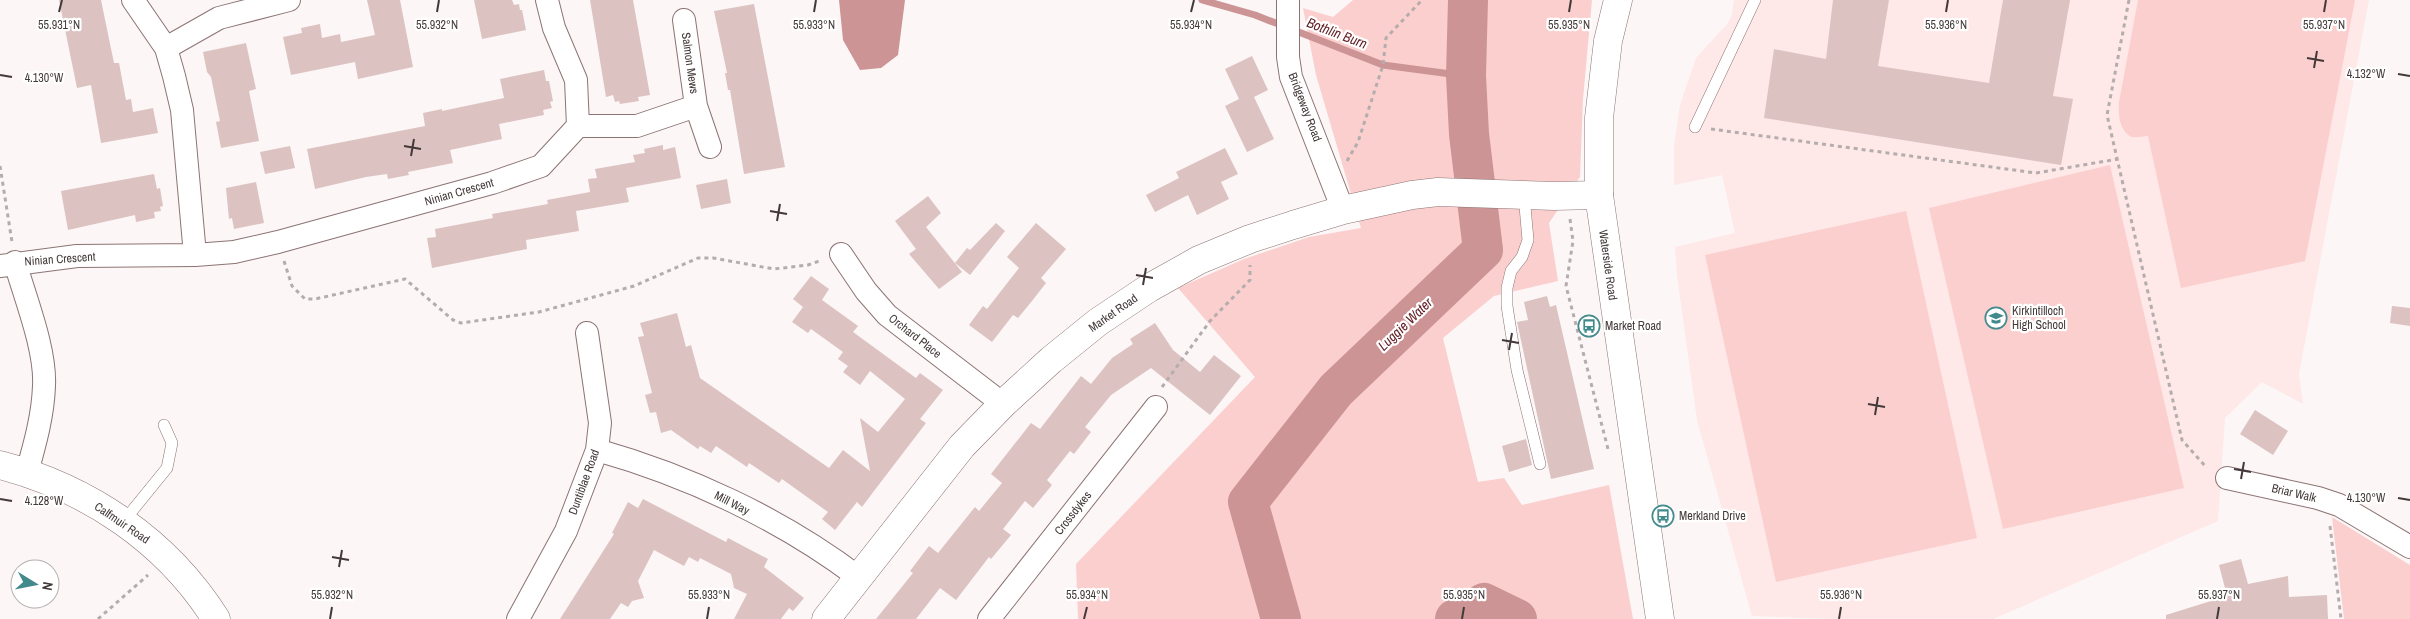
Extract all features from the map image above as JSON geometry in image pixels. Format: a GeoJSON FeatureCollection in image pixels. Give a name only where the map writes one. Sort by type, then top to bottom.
{"type":"FeatureCollection","features":[{"type":"Feature","properties":{"kind":"street"},"geometry":{"type":"LineString","coordinates":[[133,0],[166,48],[182,110],[195,255]]}},
{"type":"Feature","properties":{"kind":"street"},"geometry":{"type":"LineString","coordinates":[[166,48],[219,18],[289,0]]}},
{"type":"Feature","properties":{"kind":"street"},"geometry":{"type":"LineString","coordinates":[[547,0],[554,28],[576,80],[578,126]]}},
{"type":"Feature","properties":{"kind":"street","name":"Bridgeway Road"},"geometry":{"type":"LineString","coordinates":[[1288,0],[1288,57],[1291,77],[1334,183],[1342,210]]}},
{"type":"Feature","properties":{"kind":"street","name":"Waterside Road"},"geometry":{"type":"LineString","coordinates":[[1618,0],[1608,41],[1599,118],[1599,194],[1660,619]]}},
{"type":"Feature","properties":{"kind":"street","name":"Salmon Mews"},"geometry":{"type":"LineString","coordinates":[[684,20],[696,106],[710,147]]}},
{"type":"Feature","properties":{"kind":"street","name":"Salmon Mews"},"geometry":{"type":"LineString","coordinates":[[578,126],[637,126],[696,106]]}},
{"type":"Feature","properties":{"kind":"street","name":"Ninian Crescent"},"geometry":{"type":"LineString","coordinates":[[7,264],[77,256],[195,255],[234,252],[278,242],[492,183],[541,166],[578,126]]}},
{"type":"Feature","properties":{"kind":"street","name":"Market Road"},"geometry":{"type":"LineString","coordinates":[[826,619],[962,446],[1003,404],[1051,360],[1098,322],[1149,288],[1199,260],[1250,239],[1342,210],[1412,195],[1463,192],[1569,196],[1599,194]]}},
{"type":"Feature","properties":{"kind":"street","name":"Orchard Place"},"geometry":{"type":"LineString","coordinates":[[834,256],[887,315],[1003,404]]}},
{"type":"Feature","properties":{"kind":"street"},"geometry":{"type":"LineString","coordinates":[[7,264],[39,343],[44,384],[40,420],[27,472]]}},
{"type":"Feature","properties":{"kind":"street","name":"Duntiblae Road"},"geometry":{"type":"LineString","coordinates":[[518,619],[566,531],[597,450],[600,423],[587,333]]}},
{"type":"Feature","properties":{"kind":"street","name":"Crossdykes"},"geometry":{"type":"LineString","coordinates":[[989,619],[1156,407]]}},
{"type":"Feature","properties":{"kind":"street","name":"Mill Way"},"geometry":{"type":"LineString","coordinates":[[597,450],[630,458],[720,496],[786,530],[858,577]]}},
{"type":"Feature","properties":{"kind":"street","name":"Calfmuir Road"},"geometry":{"type":"LineString","coordinates":[[0,465],[27,472],[101,506],[157,546],[201,595],[216,619]]}},
{"type":"Feature","properties":{"kind":"street","name":"Briar Walk"},"geometry":{"type":"LineString","coordinates":[[2227,478],[2339,505],[2410,547]]}},
{"type":"Feature","properties":{"kind":"lane"},"geometry":{"type":"LineString","coordinates":[[1695,127],[1755,0]]}},
{"type":"Feature","properties":{"kind":"lane"},"geometry":{"type":"LineString","coordinates":[[1514,195],[1528,240],[1522,256],[1511,272],[1507,288],[1507,306],[1517,370],[1540,464]]}},
{"type":"Feature","properties":{"kind":"lane"},"geometry":{"type":"LineString","coordinates":[[123,522],[167,468],[172,443],[164,425]]}},
{"type":"Feature","properties":{"kind":"path"},"geometry":{"type":"LineString","coordinates":[[1334,183],[1358,142],[1379,77],[1386,38],[1422,0]]}},
{"type":"Feature","properties":{"kind":"path"},"geometry":{"type":"LineString","coordinates":[[2129,0],[2107,115],[2182,440],[2213,474],[2227,478]]}},
{"type":"Feature","properties":{"kind":"path"},"geometry":{"type":"LineString","coordinates":[[1695,127],[2036,173],[2118,159]]}},
{"type":"Feature","properties":{"kind":"path"},"geometry":{"type":"LineString","coordinates":[[0,166],[7,264]]}},
{"type":"Feature","properties":{"kind":"path"},"geometry":{"type":"LineString","coordinates":[[1569,196],[1573,241],[1566,286],[1611,459]]}},
{"type":"Feature","properties":{"kind":"path"},"geometry":{"type":"LineString","coordinates":[[278,242],[292,286],[305,299],[315,299],[406,279],[453,320],[461,323],[539,312],[634,286],[698,258],[713,258],[774,269],[808,265],[834,256]]}},
{"type":"Feature","properties":{"kind":"path"},"geometry":{"type":"LineString","coordinates":[[1156,407],[1151,401],[1210,321],[1250,280]]}},
{"type":"Feature","properties":{"kind":"path"},"geometry":{"type":"LineString","coordinates":[[2327,501],[2340,619]]}},
{"type":"Feature","properties":{"kind":"path"},"geometry":{"type":"LineString","coordinates":[[98,619],[168,557]]}},
{"type":"Feature","properties":{"kind":"shaded area"},"geometry":{"type":"Polygon","coordinates":[[[839,0],[905,0],[898,55],[881,68],[860,70],[843,40],[839,0]]]}},
{"type":"Feature","properties":{"kind":"shaded area"},"geometry":{"type":"Polygon","coordinates":[[[1353,0],[1592,0],[1583,99],[1580,177],[1549,223],[1558,281],[1494,296],[1443,338],[1478,482],[1504,478],[1522,505],[1609,485],[1633,619],[1078,619],[1076,564],[1255,377],[1178,288],[1244,259],[1309,237],[1361,228],[1316,75],[1303,8],[1333,17],[1353,0]]]}},
{"type":"Feature","properties":{"kind":"shaded area","name":"Kirkintilloch High School"},"geometry":{"type":"Polygon","coordinates":[[[1734,0],[2369,0],[2299,374],[2303,404],[2262,382],[2225,418],[2218,521],[1993,619],[1839,619],[1752,616],[1697,420],[1677,275],[1675,247],[1735,233],[1722,175],[1674,185],[1674,146],[1680,105],[1696,58],[1728,23],[1732,15],[1734,0]]]}},
{"type":"Feature","properties":{"kind":"shaded area"},"geometry":{"type":"Polygon","coordinates":[[[2138,0],[2355,0],[2305,261],[2181,288],[2148,136],[2132,137],[2128,135],[2122,127],[2119,117],[2119,102],[2138,0]]]}},
{"type":"Feature","properties":{"kind":"shaded area"},"geometry":{"type":"Polygon","coordinates":[[[2110,165],[2184,488],[2003,529],[1929,208],[2110,165]]]}},
{"type":"Feature","properties":{"kind":"shaded area"},"geometry":{"type":"Polygon","coordinates":[[[1906,211],[1977,538],[1776,582],[1705,255],[1906,211]]]}},
{"type":"Feature","properties":{"kind":"shaded area"},"geometry":{"type":"Polygon","coordinates":[[[2332,517],[2410,565],[2410,619],[2344,619],[2332,517]]]}},
{"type":"Feature","properties":{"kind":"building"},"geometry":{"type":"Polygon","coordinates":[[[59,0],[101,0],[114,63],[119,63],[126,100],[131,99],[133,112],[153,108],[158,133],[101,143],[91,85],[77,88],[59,0]]]}},
{"type":"Feature","properties":{"kind":"building"},"geometry":{"type":"Polygon","coordinates":[[[367,0],[400,0],[413,67],[358,79],[355,62],[291,75],[283,37],[302,33],[301,28],[320,24],[322,38],[340,34],[341,42],[375,35],[367,0]]]}},
{"type":"Feature","properties":{"kind":"building"},"geometry":{"type":"Polygon","coordinates":[[[474,0],[512,0],[514,5],[519,4],[526,30],[482,39],[474,0]]]}},
{"type":"Feature","properties":{"kind":"building"},"geometry":{"type":"Polygon","coordinates":[[[590,0],[633,0],[650,95],[638,97],[639,101],[620,104],[619,101],[615,102],[613,95],[606,97],[590,0]]]}},
{"type":"Feature","properties":{"kind":"building"},"geometry":{"type":"Polygon","coordinates":[[[1833,0],[1889,0],[1878,66],[1989,83],[2003,0],[2070,0],[2053,96],[2073,99],[2061,165],[1764,118],[1774,49],[1826,59],[1833,0]]]}},
{"type":"Feature","properties":{"kind":"building"},"geometry":{"type":"Polygon","coordinates":[[[754,4],[785,167],[744,174],[730,90],[728,90],[725,73],[727,73],[714,11],[754,4]]]}},
{"type":"Feature","properties":{"kind":"building"},"geometry":{"type":"Polygon","coordinates":[[[246,43],[256,89],[249,91],[259,141],[221,148],[216,122],[220,121],[211,77],[207,72],[203,52],[246,43]]]}},
{"type":"Feature","properties":{"kind":"building"},"geometry":{"type":"Polygon","coordinates":[[[1252,56],[1268,90],[1254,97],[1274,139],[1247,152],[1225,106],[1239,99],[1225,69],[1252,56]]]}},
{"type":"Feature","properties":{"kind":"building"},"geometry":{"type":"Polygon","coordinates":[[[544,70],[546,81],[549,81],[553,101],[550,102],[552,108],[543,110],[544,115],[499,124],[502,139],[450,150],[453,163],[408,172],[409,175],[388,179],[387,174],[366,177],[315,189],[307,149],[425,126],[423,113],[504,98],[500,79],[544,70]]]}},
{"type":"Feature","properties":{"kind":"building"},"geometry":{"type":"Polygon","coordinates":[[[663,145],[663,150],[675,147],[681,178],[626,188],[629,202],[576,211],[579,231],[526,240],[527,249],[432,268],[427,238],[436,237],[435,229],[493,218],[492,214],[548,204],[547,200],[590,192],[588,179],[597,178],[595,169],[635,162],[633,155],[645,153],[644,149],[663,145]]]}},
{"type":"Feature","properties":{"kind":"building"},"geometry":{"type":"Polygon","coordinates":[[[290,146],[295,168],[265,174],[260,152],[290,146]]]}},
{"type":"Feature","properties":{"kind":"building"},"geometry":{"type":"Polygon","coordinates":[[[1225,148],[1238,174],[1221,182],[1229,199],[1197,215],[1188,195],[1155,212],[1146,195],[1179,178],[1176,172],[1225,148]]]}},
{"type":"Feature","properties":{"kind":"building"},"geometry":{"type":"Polygon","coordinates":[[[154,174],[157,189],[160,188],[163,206],[160,207],[161,211],[154,212],[155,218],[136,222],[135,215],[68,230],[61,191],[154,174]]]}},
{"type":"Feature","properties":{"kind":"building"},"geometry":{"type":"Polygon","coordinates":[[[727,179],[731,203],[701,209],[696,185],[727,179]]]}},
{"type":"Feature","properties":{"kind":"building"},"geometry":{"type":"Polygon","coordinates":[[[256,182],[264,223],[234,229],[232,218],[229,219],[226,188],[256,182]]]}},
{"type":"Feature","properties":{"kind":"building"},"geometry":{"type":"Polygon","coordinates":[[[928,196],[941,213],[926,227],[962,272],[939,289],[909,254],[916,249],[895,221],[928,196]]]}},
{"type":"Feature","properties":{"kind":"building"},"geometry":{"type":"Polygon","coordinates":[[[996,223],[1005,231],[970,275],[955,263],[967,248],[970,250],[996,223]]]}},
{"type":"Feature","properties":{"kind":"building"},"geometry":{"type":"Polygon","coordinates":[[[1036,223],[1066,249],[1041,278],[1046,283],[1032,301],[1018,318],[1013,315],[992,342],[969,325],[983,306],[987,309],[1019,268],[1007,257],[1036,223]]]}},
{"type":"Feature","properties":{"kind":"building"},"geometry":{"type":"Polygon","coordinates":[[[811,276],[829,289],[822,300],[858,326],[853,332],[916,378],[920,373],[943,390],[920,419],[926,423],[862,507],[857,502],[835,530],[822,519],[828,512],[782,479],[779,483],[749,463],[747,467],[716,446],[711,453],[700,446],[698,449],[671,430],[661,433],[656,412],[650,413],[645,395],[652,393],[638,337],[644,336],[640,323],[677,313],[686,347],[691,345],[700,378],[829,468],[843,450],[870,471],[860,418],[878,432],[905,399],[870,371],[860,385],[843,372],[848,366],[838,359],[843,352],[811,329],[808,333],[792,322],[803,307],[793,299],[811,276]]]}},
{"type":"Feature","properties":{"kind":"building"},"geometry":{"type":"Polygon","coordinates":[[[1547,296],[1550,307],[1556,305],[1594,469],[1551,479],[1517,322],[1528,320],[1524,302],[1547,296]]]}},
{"type":"Feature","properties":{"kind":"building"},"geometry":{"type":"Polygon","coordinates":[[[2392,306],[2410,308],[2410,326],[2390,323],[2392,306]]]}},
{"type":"Feature","properties":{"kind":"building"},"geometry":{"type":"Polygon","coordinates":[[[1155,323],[1173,350],[1200,372],[1214,355],[1241,376],[1210,415],[1151,368],[1111,395],[1085,427],[1091,432],[1074,454],[1070,451],[1047,480],[1052,485],[1033,508],[1025,501],[1003,529],[1011,535],[991,559],[989,557],[956,600],[940,588],[916,619],[876,619],[913,573],[910,571],[929,546],[938,553],[975,507],[979,511],[1002,483],[991,474],[1031,423],[1040,429],[1081,376],[1091,384],[1112,358],[1133,344],[1130,339],[1155,323]]]}},
{"type":"Feature","properties":{"kind":"building"},"geometry":{"type":"Polygon","coordinates":[[[2255,410],[2288,431],[2273,455],[2240,434],[2255,410]]]}},
{"type":"Feature","properties":{"kind":"building"},"geometry":{"type":"Polygon","coordinates":[[[1526,439],[1532,465],[1509,472],[1502,446],[1526,439]]]}},
{"type":"Feature","properties":{"kind":"building"},"geometry":{"type":"Polygon","coordinates":[[[643,499],[726,542],[728,538],[768,559],[764,567],[804,598],[793,611],[789,608],[781,619],[734,619],[747,594],[734,588],[731,574],[700,558],[698,562],[689,557],[684,566],[654,550],[638,581],[644,598],[632,601],[628,607],[621,603],[610,619],[560,619],[614,534],[612,533],[628,502],[638,508],[643,499]]]}},
{"type":"Feature","properties":{"kind":"building"},"geometry":{"type":"Polygon","coordinates":[[[2241,559],[2248,584],[2288,576],[2289,597],[2327,595],[2328,619],[2166,619],[2166,615],[2227,596],[2219,565],[2241,559]]]}},
{"type":"Feature","properties":{"kind":"waterway","name":"Bothlin Burn"},"geometry":{"type":"LineString","coordinates":[[1202,0],[1255,15],[1383,65],[1466,76]]}},
{"type":"Feature","properties":{"kind":"waterway","name":"Luggie Water"},"geometry":{"type":"LineString","coordinates":[[1281,619],[1248,502],[1336,390],[1483,250],[1469,134],[1466,76],[1468,0]]}},
{"type":"Feature","properties":{"kind":"waterway","name":"Luggie Water"},"geometry":{"type":"LineString","coordinates":[[1455,619],[1484,603],[1517,619]]}},
{"type":"Feature","properties":{"kind":"place","name":"Kirkintilloch High School"},"geometry":{"type":"Point","coordinates":[1996,318]}},
{"type":"Feature","properties":{"kind":"place","name":"Market Road"},"geometry":{"type":"Point","coordinates":[1589,326]}},
{"type":"Feature","properties":{"kind":"place","name":"Merkland Drive"},"geometry":{"type":"Point","coordinates":[1663,516]}}]}
